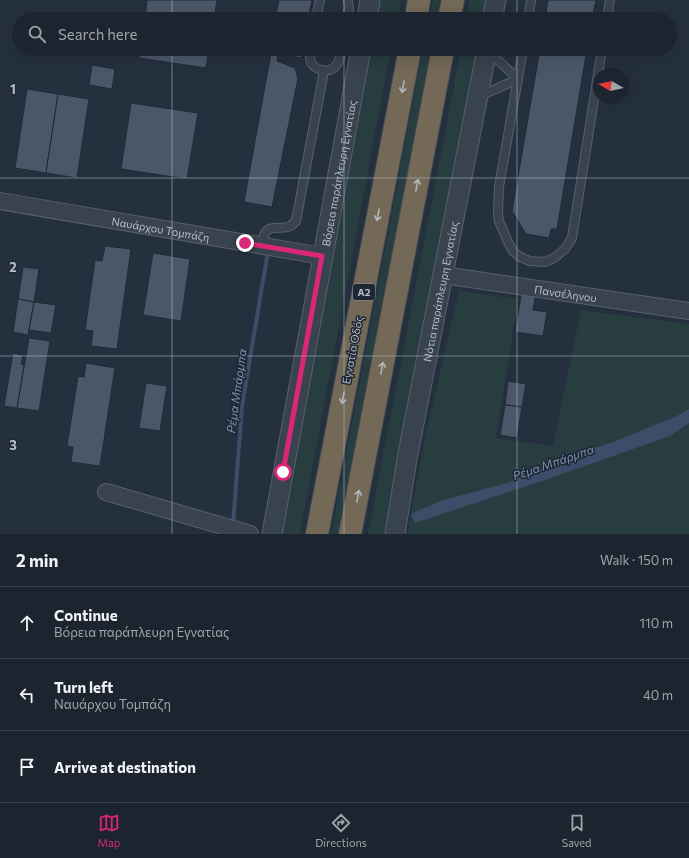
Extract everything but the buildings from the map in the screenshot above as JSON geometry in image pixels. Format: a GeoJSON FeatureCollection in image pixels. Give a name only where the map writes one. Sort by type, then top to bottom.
{"type":"FeatureCollection","features":[{"type":"Feature","properties":{"kind":"highway"},"geometry":{"type":"LineString","coordinates":[[417,12],[419,0]]}},
{"type":"Feature","properties":{"kind":"highway"},"geometry":{"type":"LineString","coordinates":[[450,12],[452,0]]}},
{"type":"Feature","properties":{"kind":"highway","name":"Εγνατία Οδός"},"geometry":{"type":"LineString","coordinates":[[317,534],[409,56]]}},
{"type":"Feature","properties":{"kind":"highway"},"geometry":{"type":"LineString","coordinates":[[350,534],[442,56]]}},
{"type":"Feature","properties":{"kind":"street"},"geometry":{"type":"LineString","coordinates":[[367,12],[370,0]]}},
{"type":"Feature","properties":{"kind":"street"},"geometry":{"type":"LineString","coordinates":[[493,12],[496,0]]}},
{"type":"Feature","properties":{"kind":"street","name":"Βόρεια παράπλευρη Εγνατίας"},"geometry":{"type":"LineString","coordinates":[[272,534],[360,56]]}},
{"type":"Feature","properties":{"kind":"street","name":"Νότια παράπλευρη Εγνατίας"},"geometry":{"type":"LineString","coordinates":[[395,534],[407,459],[486,56]]}},
{"type":"Feature","properties":{"kind":"street","name":"Ναυάρχου Τομπάζη"},"geometry":{"type":"LineString","coordinates":[[0,201],[322,256]]}},
{"type":"Feature","properties":{"kind":"street","name":"Πανσέληνου"},"geometry":{"type":"LineString","coordinates":[[443,275],[689,311]]}},
{"type":"Feature","properties":{"kind":"street"},"geometry":{"type":"LineString","coordinates":[[106,492],[250,534]]}},
{"type":"Feature","properties":{"kind":"lane"},"geometry":{"type":"LineString","coordinates":[[317,12],[320,0]]}},
{"type":"Feature","properties":{"kind":"lane"},"geometry":{"type":"LineString","coordinates":[[348,0],[350,6],[349,12]]}},
{"type":"Feature","properties":{"kind":"lane"},"geometry":{"type":"LineString","coordinates":[[529,12],[531,0]]}},
{"type":"Feature","properties":{"kind":"lane"},"geometry":{"type":"LineString","coordinates":[[608,12],[610,0]]}},
{"type":"Feature","properties":{"kind":"lane"},"geometry":{"type":"LineString","coordinates":[[310,56],[312,63],[318,69],[324,71],[328,71],[335,67],[340,56]]}},
{"type":"Feature","properties":{"kind":"lane"},"geometry":{"type":"LineString","coordinates":[[494,56],[518,79]]}},
{"type":"Feature","properties":{"kind":"lane"},"geometry":{"type":"LineString","coordinates":[[522,56],[499,187],[498,218],[510,247],[516,254],[530,261],[545,262],[562,252],[568,246],[572,238],[601,56]]}},
{"type":"Feature","properties":{"kind":"lane"},"geometry":{"type":"LineString","coordinates":[[260,245],[263,234],[269,229],[273,227],[285,228],[296,221],[324,71]]}},
{"type":"Feature","properties":{"kind":"lane"},"geometry":{"type":"LineString","coordinates":[[478,97],[518,79]]}},
{"type":"Feature","properties":{"kind":"green space"},"geometry":{"type":"Polygon","coordinates":[[[377,0],[401,0],[398,12],[375,12],[377,0]]]}},
{"type":"Feature","properties":{"kind":"green space"},"geometry":{"type":"Polygon","coordinates":[[[433,0],[440,0],[438,12],[430,12],[433,0]]]}},
{"type":"Feature","properties":{"kind":"green space"},"geometry":{"type":"Polygon","coordinates":[[[470,0],[492,0],[489,12],[468,12],[470,0]]]}},
{"type":"Feature","properties":{"kind":"green space"},"geometry":{"type":"Polygon","coordinates":[[[367,56],[390,56],[300,534],[280,534],[367,56]]]}},
{"type":"Feature","properties":{"kind":"green space"},"geometry":{"type":"Polygon","coordinates":[[[422,56],[430,56],[338,534],[331,534],[422,56]]]}},
{"type":"Feature","properties":{"kind":"green space"},"geometry":{"type":"Polygon","coordinates":[[[460,56],[482,56],[391,534],[368,534],[460,56]]]}},
{"type":"Feature","properties":{"kind":"green space"},"geometry":{"type":"Polygon","coordinates":[[[459,291],[518,299],[496,438],[553,446],[581,310],[689,324],[689,534],[407,534],[427,428],[459,291]]]}},
{"type":"Feature","properties":{"kind":"water"},"geometry":{"type":"Polygon","coordinates":[[[689,409],[689,423],[670,436],[542,481],[415,523],[411,514],[440,501],[507,483],[568,457],[616,441],[679,415],[689,409]]]}},
{"type":"Feature","properties":{"kind":"waterway","name":"Ρέμα Μπάρμπα"},"geometry":{"type":"LineString","coordinates":[[233,525],[242,406],[268,251]]}},
{"type":"Feature","properties":{"kind":"route"},"geometry":{"type":"LineString","coordinates":[[245,243],[322,256],[283,472]]}}]}
